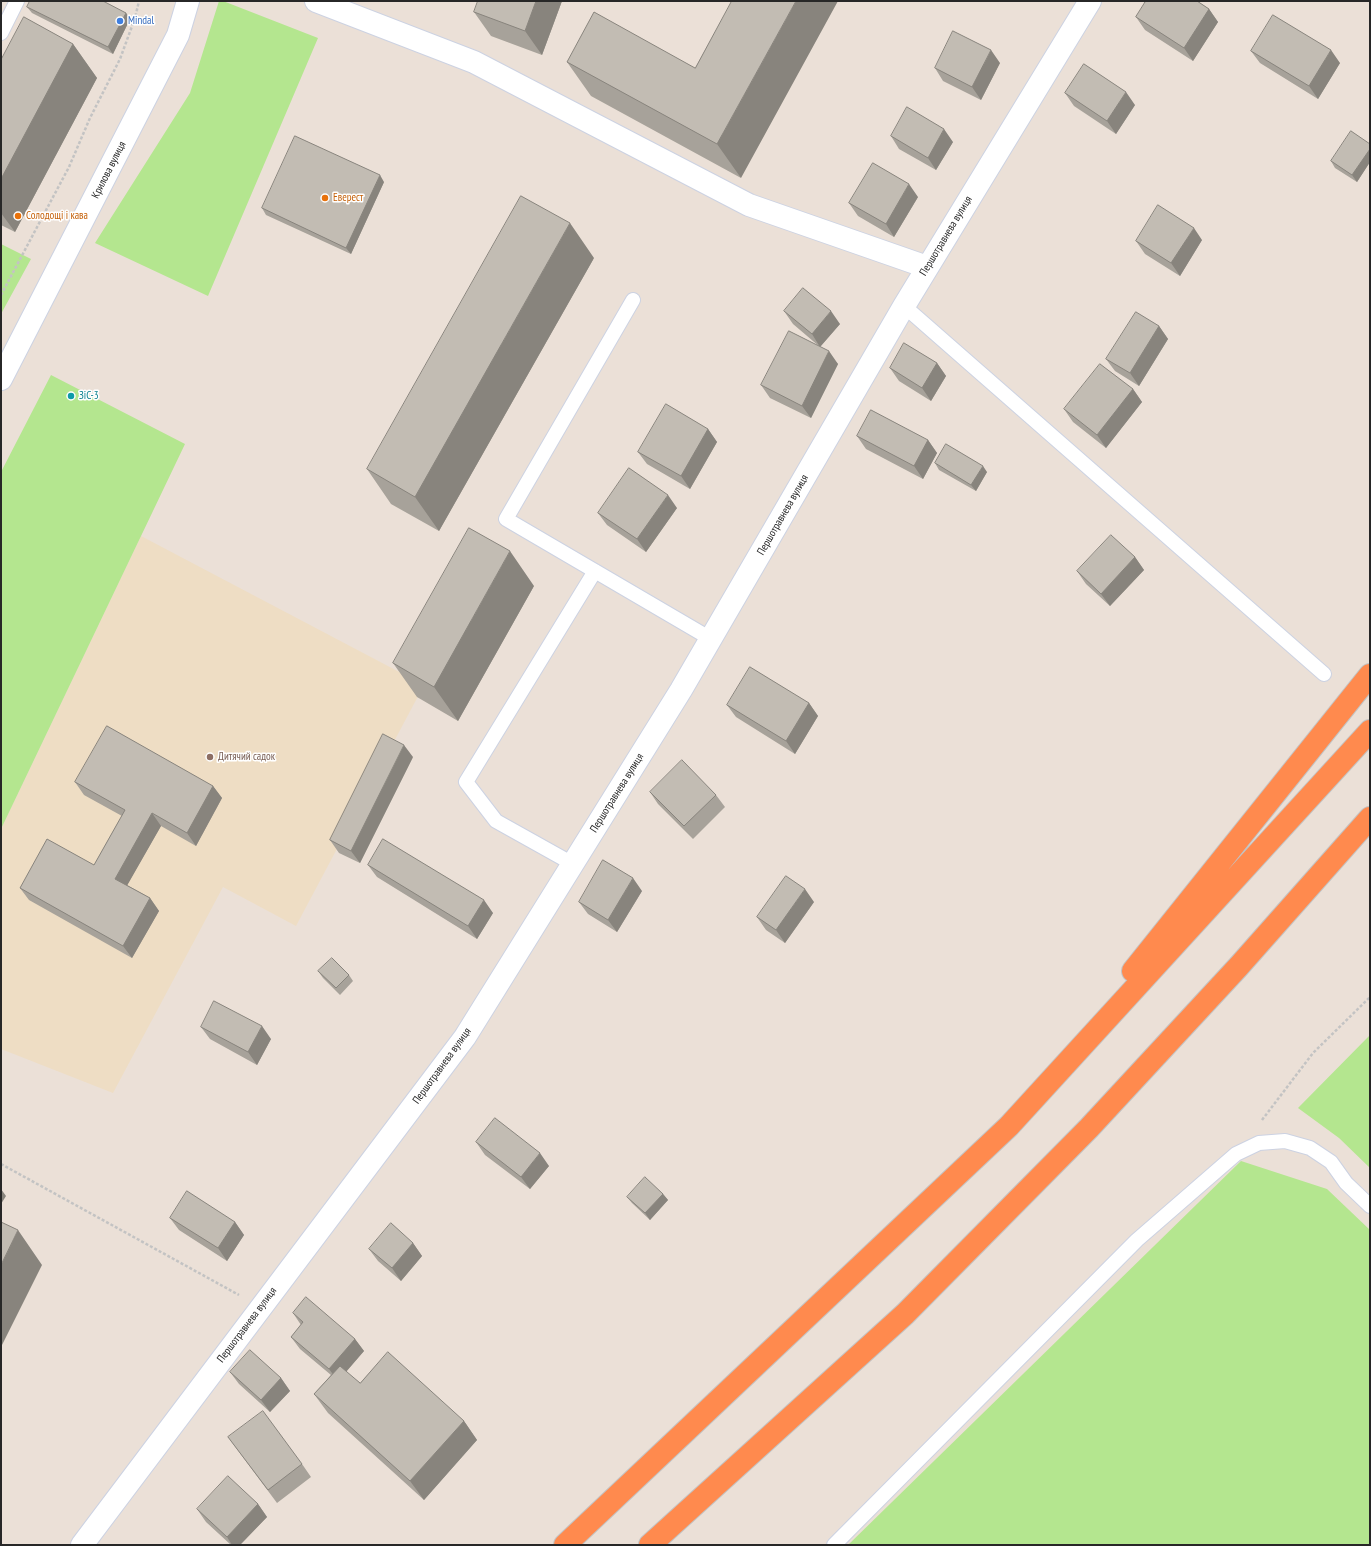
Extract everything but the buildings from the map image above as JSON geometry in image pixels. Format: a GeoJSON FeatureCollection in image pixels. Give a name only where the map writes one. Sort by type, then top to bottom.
{"type":"FeatureCollection","features":[{"type":"Feature","properties":{"kind":"highway"},"geometry":{"type":"LineString","coordinates":[[1009,1126],[1370,675]]}},
{"type":"Feature","properties":{"kind":"highway"},"geometry":{"type":"LineString","coordinates":[[565,1545],[1009,1126],[1370,731]]}},
{"type":"Feature","properties":{"kind":"highway"},"geometry":{"type":"LineString","coordinates":[[650,1545],[905,1314],[1089,1128],[1239,966],[1370,818]]}},
{"type":"Feature","properties":{"kind":"street","name":"Крилова вулиця"},"geometry":{"type":"LineString","coordinates":[[1,379],[178,35],[188,1]]}},
{"type":"Feature","properties":{"kind":"street"},"geometry":{"type":"LineString","coordinates":[[316,1],[474,62],[749,205],[927,267]]}},
{"type":"Feature","properties":{"kind":"street","name":"Першотравнева вулиця"},"geometry":{"type":"LineString","coordinates":[[82,1545],[465,1037],[681,690],[927,267],[1090,1]]}},
{"type":"Feature","properties":{"kind":"lane"},"geometry":{"type":"LineString","coordinates":[[1,33],[15,2]]}},
{"type":"Feature","properties":{"kind":"lane"},"geometry":{"type":"LineString","coordinates":[[633,300],[506,519],[711,639]]}},
{"type":"Feature","properties":{"kind":"lane"},"geometry":{"type":"LineString","coordinates":[[904,306],[1324,674]]}},
{"type":"Feature","properties":{"kind":"lane"},"geometry":{"type":"LineString","coordinates":[[573,864],[496,821],[466,782],[595,571]]}},
{"type":"Feature","properties":{"kind":"lane"},"geometry":{"type":"LineString","coordinates":[[834,1545],[1137,1240],[1236,1154],[1259,1143],[1285,1141],[1310,1148],[1331,1162],[1346,1183],[1370,1206]]}},
{"type":"Feature","properties":{"kind":"path"},"geometry":{"type":"LineString","coordinates":[[1,295],[69,167],[90,118],[120,58],[135,18],[139,1]]}},
{"type":"Feature","properties":{"kind":"path"},"geometry":{"type":"LineString","coordinates":[[1260,1122],[1313,1053],[1370,998]]}},
{"type":"Feature","properties":{"kind":"path"},"geometry":{"type":"LineString","coordinates":[[1,1164],[261,1307]]}},
{"type":"Feature","properties":{"kind":"shaded area","name":"Дитячий садок"},"geometry":{"type":"Polygon","coordinates":[[[141,536],[424,685],[296,926],[223,887],[113,1093],[1,1049],[1,829],[141,536]]]}},
{"type":"Feature","properties":{"kind":"green space"},"geometry":{"type":"Polygon","coordinates":[[[219,1],[223,1],[318,38],[208,296],[95,243],[190,93],[219,1]]]}},
{"type":"Feature","properties":{"kind":"green space"},"geometry":{"type":"Polygon","coordinates":[[[1,244],[31,259],[1,314],[1,244]]]}},
{"type":"Feature","properties":{"kind":"green space"},"geometry":{"type":"Polygon","coordinates":[[[51,375],[185,444],[1,829],[1,472],[51,375]]]}},
{"type":"Feature","properties":{"kind":"green space"},"geometry":{"type":"Polygon","coordinates":[[[1370,1035],[1370,1168],[1339,1138],[1298,1108],[1370,1035]]]}},
{"type":"Feature","properties":{"kind":"green space"},"geometry":{"type":"Polygon","coordinates":[[[1241,1161],[1327,1189],[1370,1230],[1370,1545],[848,1545],[1241,1161]]]}},
{"type":"Feature","properties":{"kind":"place","name":"Mindal"},"geometry":{"type":"Point","coordinates":[120,21]}},
{"type":"Feature","properties":{"kind":"place","name":"Еверест"},"geometry":{"type":"Point","coordinates":[325,198]}},
{"type":"Feature","properties":{"kind":"place","name":"Солодощі і кава"},"geometry":{"type":"Point","coordinates":[18,216]}},
{"type":"Feature","properties":{"kind":"place","name":"ЗіС-3"},"geometry":{"type":"Point","coordinates":[71,396]}},
{"type":"Feature","properties":{"kind":"place","name":"Дитячий садок"},"geometry":{"type":"Point","coordinates":[210,757]}}]}
